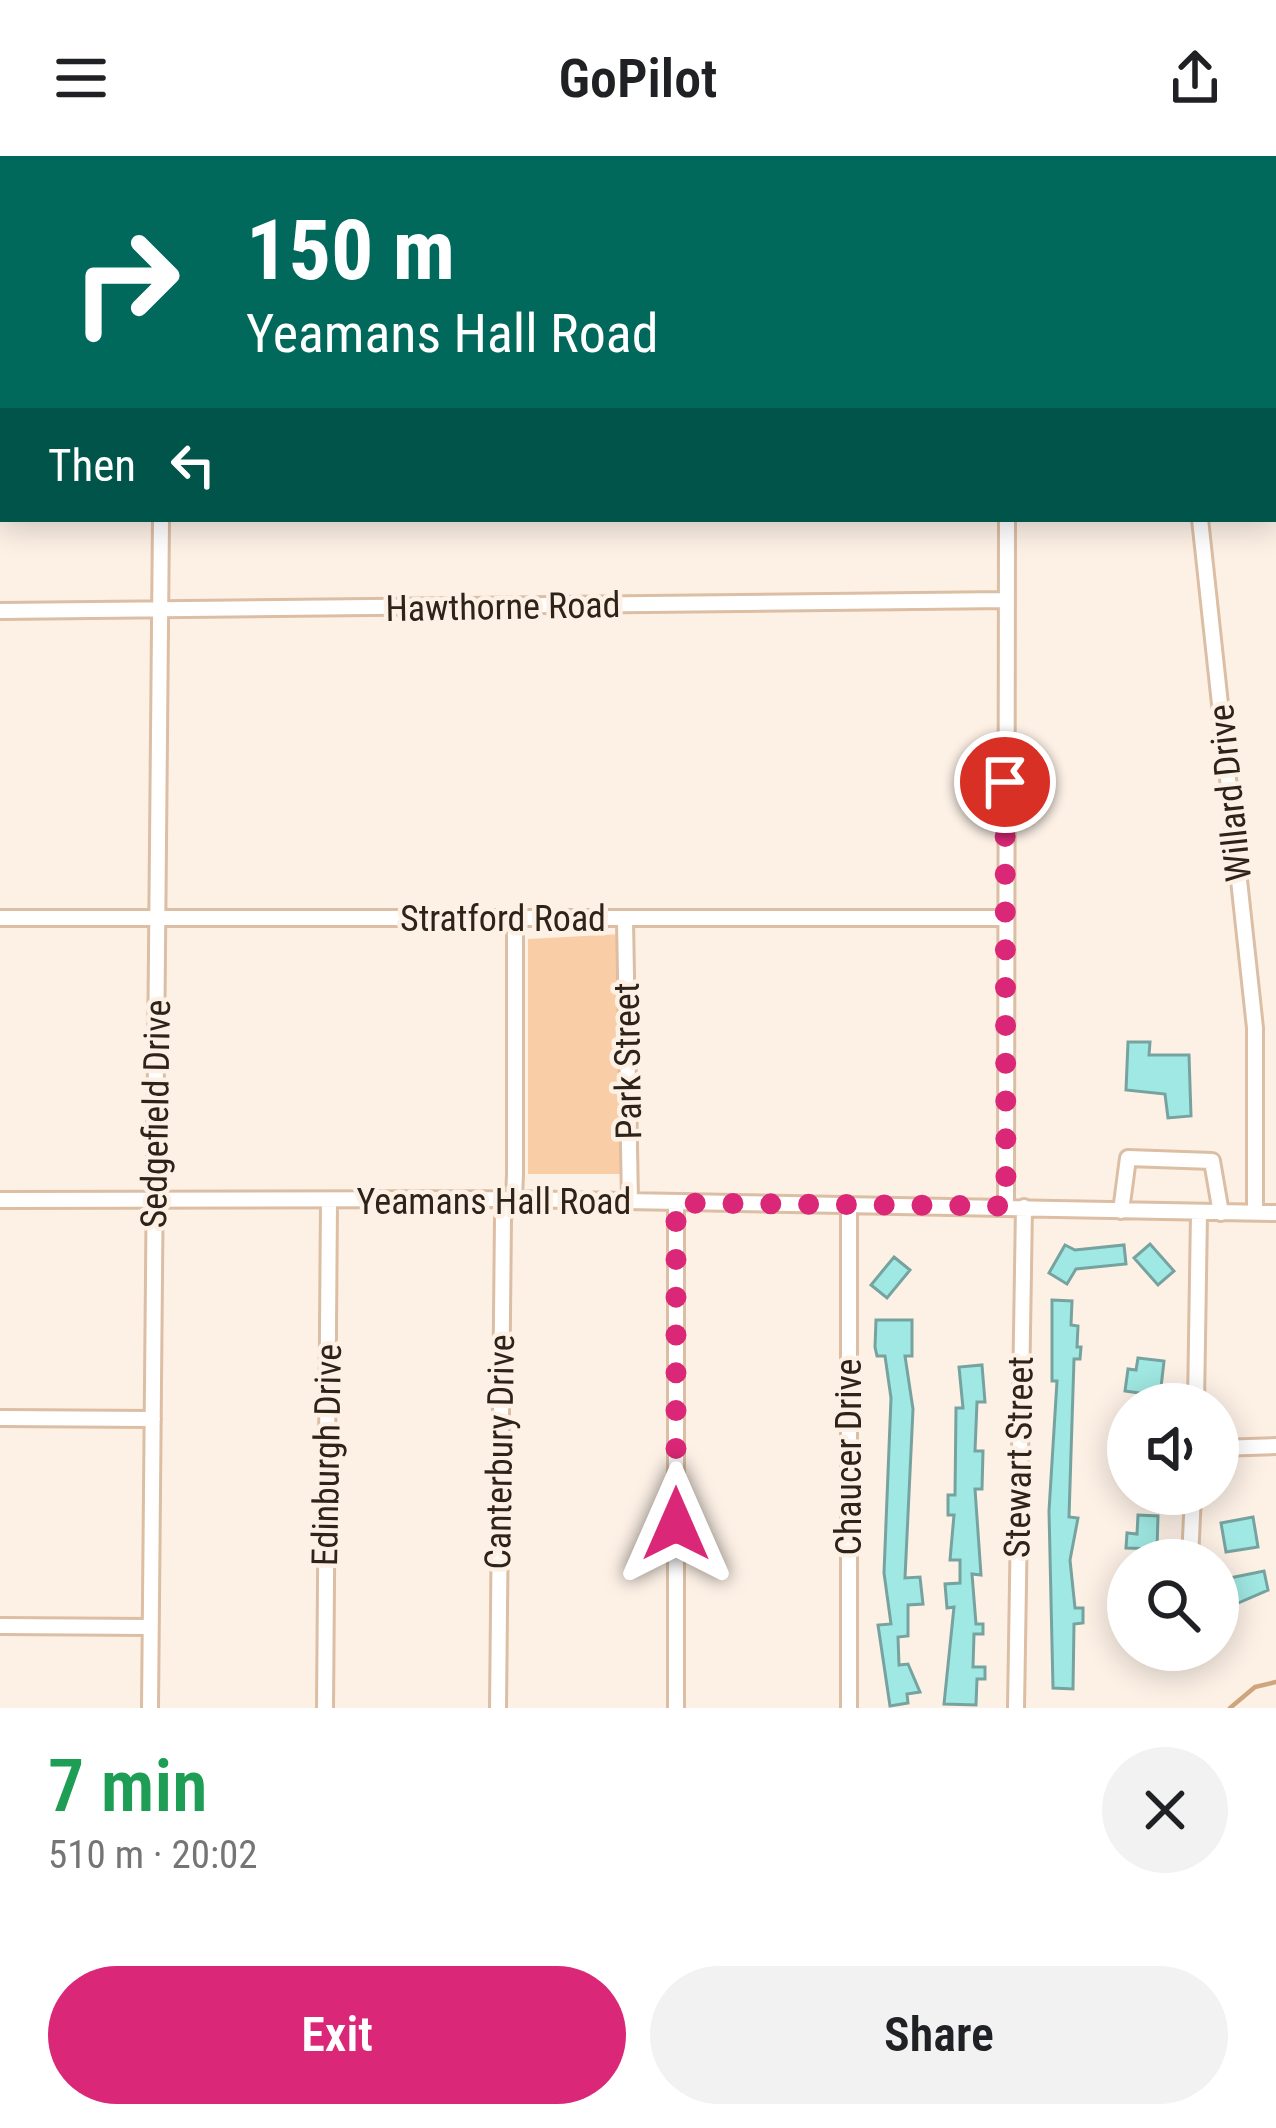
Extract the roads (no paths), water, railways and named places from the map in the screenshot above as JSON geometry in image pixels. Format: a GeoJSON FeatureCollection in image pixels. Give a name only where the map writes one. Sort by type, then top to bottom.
{"type":"FeatureCollection","features":[{"type":"Feature","properties":{"kind":"street","name":"Sedgefield Drive"},"geometry":{"type":"LineString","coordinates":[[150,1708],[161,522]]}},
{"type":"Feature","properties":{"kind":"street"},"geometry":{"type":"LineString","coordinates":[[1006,1206],[1007,522]]}},
{"type":"Feature","properties":{"kind":"street","name":"Willard Drive"},"geometry":{"type":"LineString","coordinates":[[1200,522],[1256,1028],[1255,1212]]}},
{"type":"Feature","properties":{"kind":"street","name":"Hawthorne Road"},"geometry":{"type":"LineString","coordinates":[[0,610],[1006,600]]}},
{"type":"Feature","properties":{"kind":"street","name":"Stratford Road"},"geometry":{"type":"LineString","coordinates":[[0,918],[1005,918]]}},
{"type":"Feature","properties":{"kind":"street"},"geometry":{"type":"LineString","coordinates":[[514,1199],[515,920]]}},
{"type":"Feature","properties":{"kind":"street","name":"Park Street"},"geometry":{"type":"LineString","coordinates":[[625,920],[630,1202]]}},
{"type":"Feature","properties":{"kind":"street"},"geometry":{"type":"LineString","coordinates":[[1121,1211],[1127,1158],[1213,1161],[1221,1213]]}},
{"type":"Feature","properties":{"kind":"street","name":"Yeamans Hall Road"},"geometry":{"type":"LineString","coordinates":[[0,1200],[514,1199],[1276,1213]]}},
{"type":"Feature","properties":{"kind":"street","name":"Canterbury Drive"},"geometry":{"type":"LineString","coordinates":[[498,1708],[503,1217],[514,1199]]}},
{"type":"Feature","properties":{"kind":"street","name":"Edinburgh Drive"},"geometry":{"type":"LineString","coordinates":[[325,1708],[329,1202]]}},
{"type":"Feature","properties":{"kind":"street"},"geometry":{"type":"LineString","coordinates":[[676,1203],[676,1708]]}},
{"type":"Feature","properties":{"kind":"street","name":"Chaucer Drive"},"geometry":{"type":"LineString","coordinates":[[848,1207],[849,1708]]}},
{"type":"Feature","properties":{"kind":"street","name":"Stewart Street"},"geometry":{"type":"LineString","coordinates":[[1016,1708],[1024,1207]]}},
{"type":"Feature","properties":{"kind":"street"},"geometry":{"type":"LineString","coordinates":[[1196,1383],[1199,1213]]}},
{"type":"Feature","properties":{"kind":"street"},"geometry":{"type":"LineString","coordinates":[[0,1418],[153,1419]]}},
{"type":"Feature","properties":{"kind":"street"},"geometry":{"type":"LineString","coordinates":[[1239,1447],[1276,1446]]}},
{"type":"Feature","properties":{"kind":"street"},"geometry":{"type":"LineString","coordinates":[[0,1626],[150,1628]]}},
{"type":"Feature","properties":{"kind":"waterway"},"geometry":{"type":"LineString","coordinates":[[1230,1708],[1255,1687],[1276,1682]]}}]}
